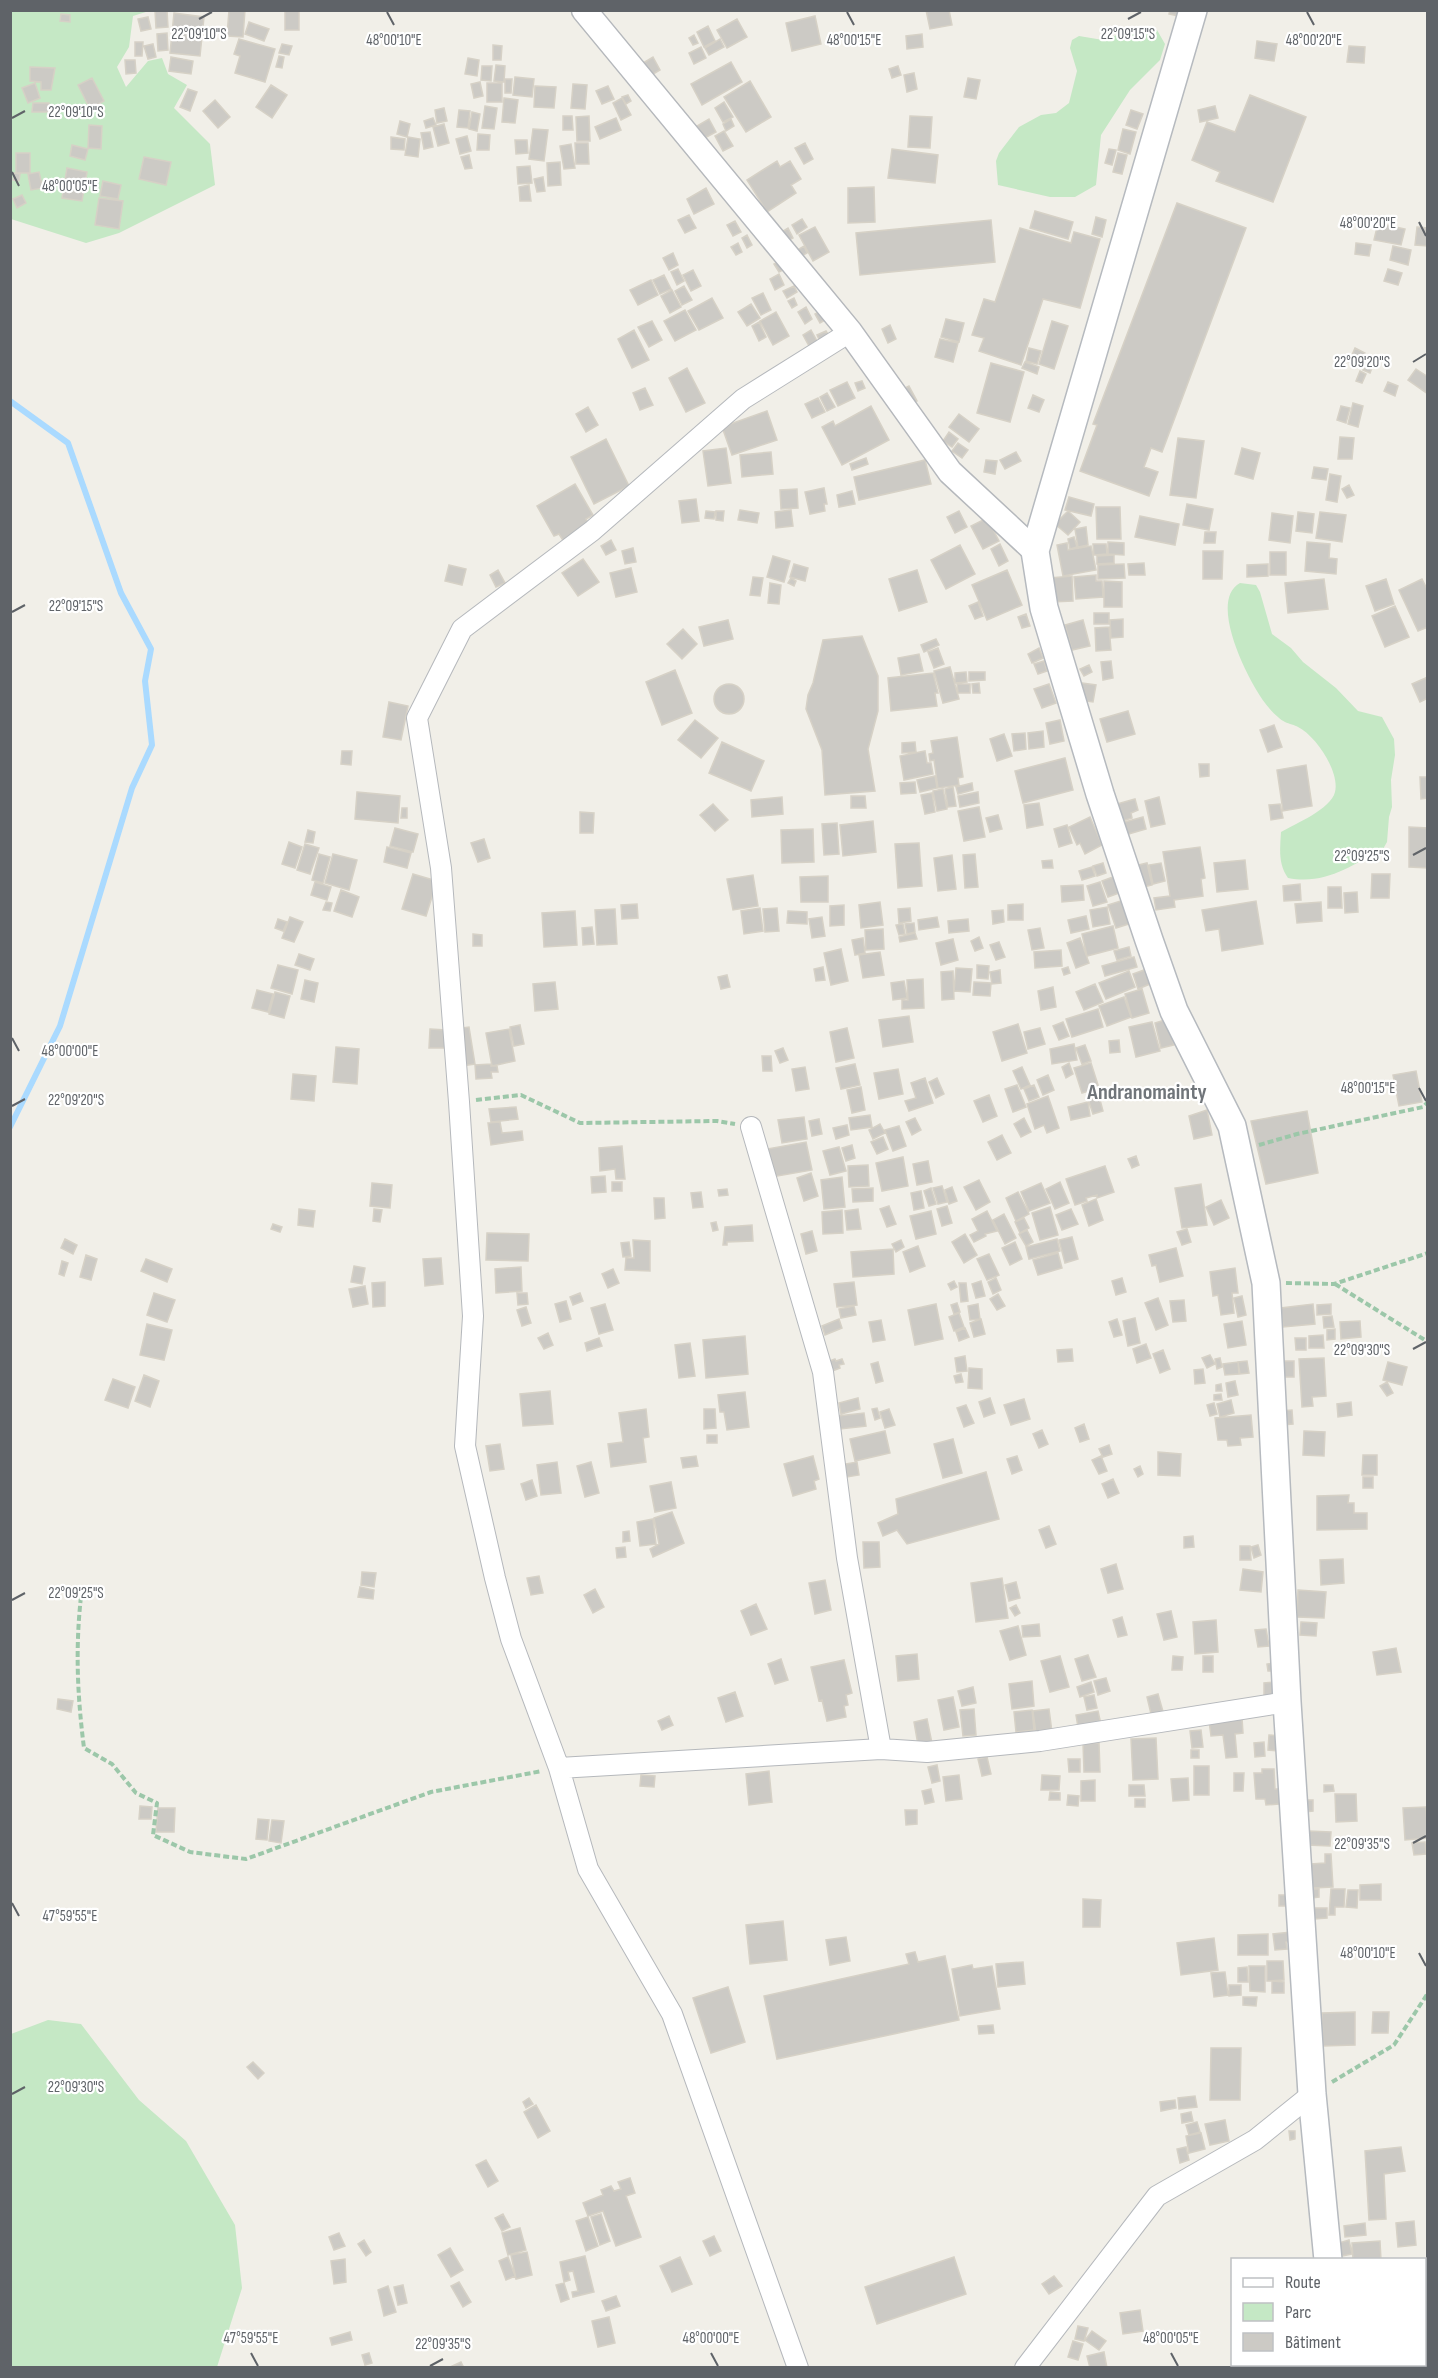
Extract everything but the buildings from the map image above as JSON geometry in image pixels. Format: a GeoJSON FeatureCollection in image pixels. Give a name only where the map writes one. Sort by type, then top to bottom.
{"type":"FeatureCollection","features":[{"type":"Feature","properties":{"kind":"main road"},"geometry":{"type":"LineString","coordinates":[[1193,10],[1035,551],[1044,608],[1103,805],[1174,1011],[1232,1126],[1266,1283],[1287,1702],[1312,2094],[1328,2258]]}},
{"type":"Feature","properties":{"kind":"street"},"geometry":{"type":"LineString","coordinates":[[584,10],[850,332],[950,472],[1035,551]]}},
{"type":"Feature","properties":{"kind":"street"},"geometry":{"type":"LineString","coordinates":[[798,2367],[672,2014],[588,1869],[559,1768],[511,1640],[465,1446],[473,1316],[459,1102],[441,868],[417,718],[462,629],[592,531],[743,399],[850,332]]}},
{"type":"Feature","properties":{"kind":"street"},"geometry":{"type":"LineString","coordinates":[[751,1127],[823,1372],[847,1558],[881,1749]]}},
{"type":"Feature","properties":{"kind":"street"},"geometry":{"type":"LineString","coordinates":[[559,1768],[881,1749],[927,1752],[1040,1741],[1287,1702]]}},
{"type":"Feature","properties":{"kind":"street"},"geometry":{"type":"LineString","coordinates":[[1025,2367],[1157,2196],[1255,2140],[1312,2094]]}},
{"type":"Feature","properties":{"kind":"path"},"geometry":{"type":"LineString","coordinates":[[459,1102],[520,1095],[580,1123],[717,1121],[751,1127]]}},
{"type":"Feature","properties":{"kind":"path"},"geometry":{"type":"LineString","coordinates":[[1237,1152],[1297,1134],[1423,1107],[1428,1101]]}},
{"type":"Feature","properties":{"kind":"path"},"geometry":{"type":"LineString","coordinates":[[1266,1283],[1334,1284],[1428,1252]]}},
{"type":"Feature","properties":{"kind":"path"},"geometry":{"type":"LineString","coordinates":[[1334,1284],[1428,1342]]}},
{"type":"Feature","properties":{"kind":"path"},"geometry":{"type":"LineString","coordinates":[[82,1588],[76,1633],[77,1684],[84,1748],[112,1764],[136,1793],[156,1803],[153,1835],[190,1852],[246,1859],[432,1792],[559,1768]]}},
{"type":"Feature","properties":{"kind":"path"},"geometry":{"type":"LineString","coordinates":[[1312,2094],[1394,2045],[1428,1993]]}},
{"type":"Feature","properties":{"kind":"green space"},"geometry":{"type":"Polygon","coordinates":[[[11,11],[149,11],[133,16],[129,47],[117,67],[126,87],[148,61],[162,58],[168,74],[187,85],[174,108],[210,144],[215,185],[119,233],[86,243],[11,219],[11,11]]]}},
{"type":"Feature","properties":{"kind":"green space"},"geometry":{"type":"Polygon","coordinates":[[[1134,29],[1157,30],[1165,44],[1160,60],[1130,90],[1101,135],[1096,185],[1075,197],[1050,197],[998,185],[996,161],[999,153],[1019,127],[1041,115],[1056,113],[1069,103],[1077,71],[1070,48],[1072,40],[1079,36],[1103,40],[1134,29]]]}},
{"type":"Feature","properties":{"kind":"green space"},"geometry":{"type":"Polygon","coordinates":[[[1240,583],[1256,585],[1272,634],[1336,688],[1358,711],[1382,717],[1394,739],[1392,807],[1387,842],[1383,849],[1326,876],[1314,879],[1288,878],[1283,867],[1280,856],[1281,832],[1327,804],[1335,792],[1336,784],[1330,765],[1319,746],[1297,726],[1277,717],[1258,693],[1241,661],[1229,623],[1228,606],[1231,592],[1240,583]]]}},
{"type":"Feature","properties":{"kind":"green space"},"geometry":{"type":"Polygon","coordinates":[[[48,2020],[81,2024],[139,2100],[186,2141],[235,2225],[242,2288],[217,2367],[11,2367],[11,2034],[48,2020]]]}},
{"type":"Feature","properties":{"kind":"waterway"},"geometry":{"type":"LineString","coordinates":[[10,401],[68,443],[121,593],[151,649],[145,681],[152,745],[132,788],[60,1026],[10,1127]]}},
{"type":"Feature","properties":{"kind":"district","name":"Andranomainty"},"geometry":{"type":"Point","coordinates":[1147,1091]}}]}
